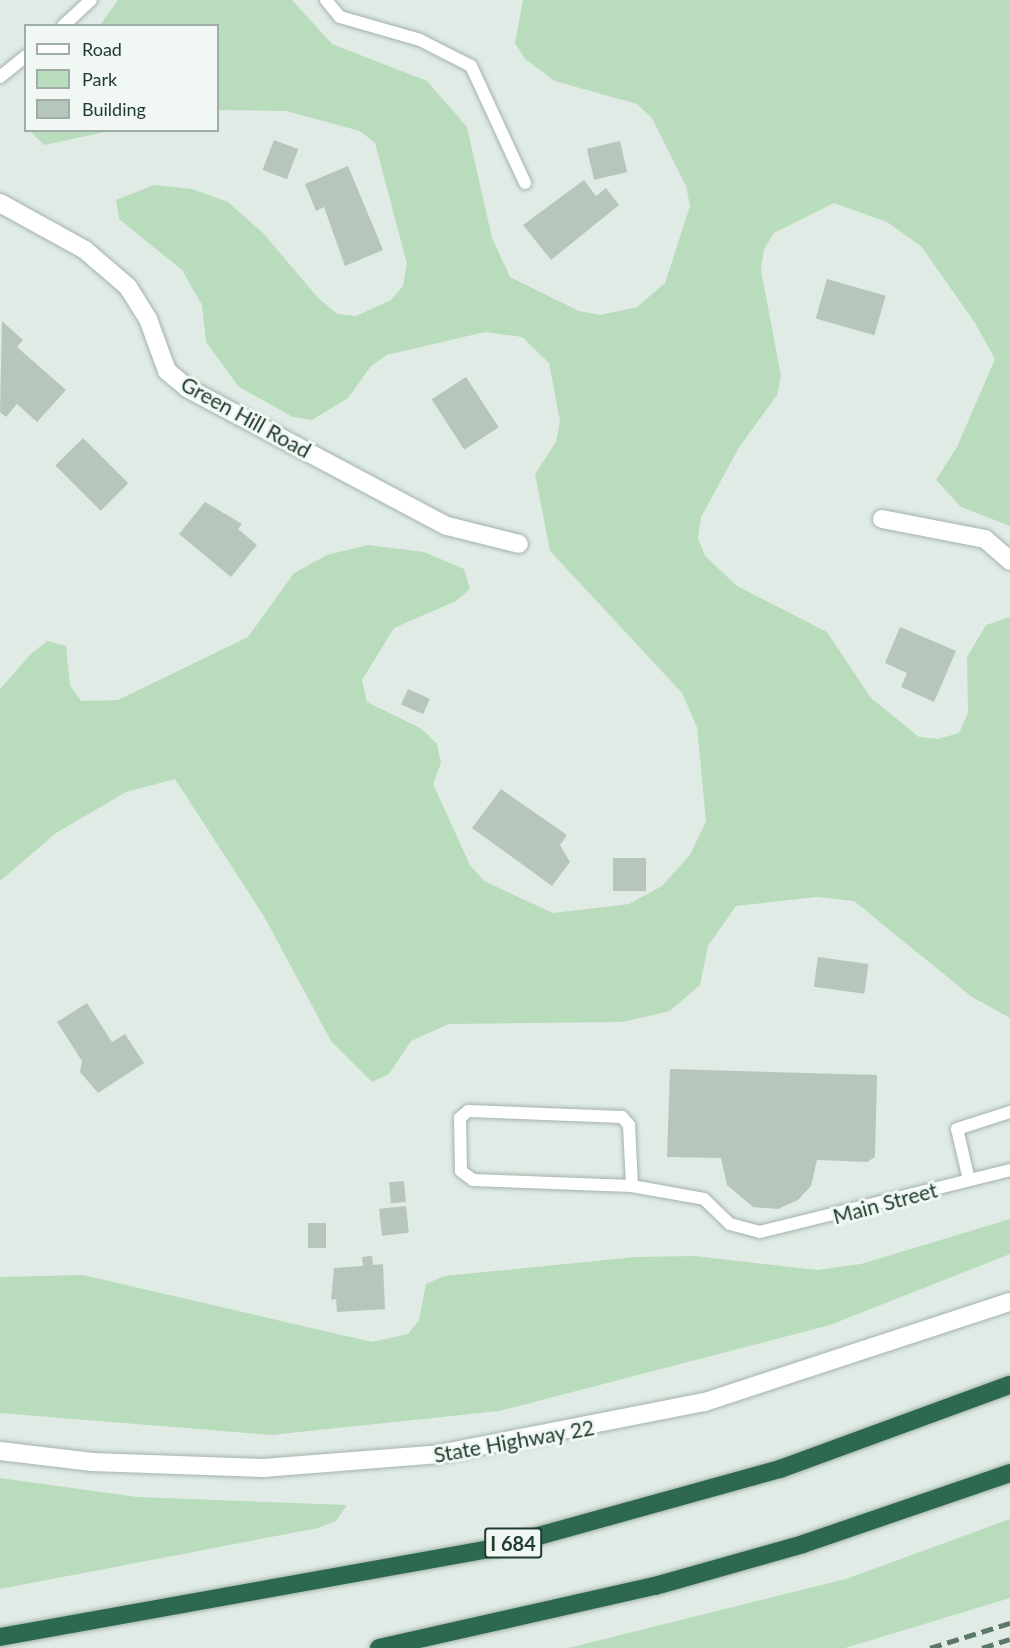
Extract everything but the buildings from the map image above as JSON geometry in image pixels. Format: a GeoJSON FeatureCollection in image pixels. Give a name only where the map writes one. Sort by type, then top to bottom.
{"type":"FeatureCollection","features":[{"type":"Feature","properties":{"kind":"highway","name":"I 684"},"geometry":{"type":"LineString","coordinates":[[0,1637],[495,1548],[780,1470],[1010,1385]]}},
{"type":"Feature","properties":{"kind":"highway"},"geometry":{"type":"LineString","coordinates":[[379,1648],[656,1586],[803,1544],[1010,1473]]}},
{"type":"Feature","properties":{"kind":"main road","name":"Green Hill Road"},"geometry":{"type":"LineString","coordinates":[[0,202],[85,250],[128,287],[148,319],[167,371],[187,388],[447,526],[519,544]]}},
{"type":"Feature","properties":{"kind":"main road"},"geometry":{"type":"LineString","coordinates":[[882,519],[985,539],[1010,561]]}},
{"type":"Feature","properties":{"kind":"main road","name":"State Highway 22"},"geometry":{"type":"LineString","coordinates":[[0,1451],[104,1463],[252,1468],[439,1454],[705,1402],[1010,1302]]}},
{"type":"Feature","properties":{"kind":"lane"},"geometry":{"type":"LineString","coordinates":[[65,24],[91,0]]}},
{"type":"Feature","properties":{"kind":"lane"},"geometry":{"type":"LineString","coordinates":[[326,0],[340,17],[420,40],[471,66],[525,183]]}},
{"type":"Feature","properties":{"kind":"lane"},"geometry":{"type":"LineString","coordinates":[[0,77],[24,58]]}},
{"type":"Feature","properties":{"kind":"lane"},"geometry":{"type":"LineString","coordinates":[[468,1111],[621,1117],[628,1125],[632,1186],[473,1180],[461,1171],[460,1118],[468,1111]]}},
{"type":"Feature","properties":{"kind":"lane"},"geometry":{"type":"LineString","coordinates":[[969,1180],[957,1129],[1010,1112]]}},
{"type":"Feature","properties":{"kind":"lane","name":"Main Street"},"geometry":{"type":"LineString","coordinates":[[632,1186],[704,1198],[730,1224],[760,1232],[1010,1170]]}},
{"type":"Feature","properties":{"kind":"green space"},"geometry":{"type":"Polygon","coordinates":[[[118,0],[292,0],[332,44],[427,81],[467,127],[492,238],[510,277],[579,311],[600,315],[637,307],[665,283],[690,206],[686,186],[652,118],[637,104],[555,81],[525,59],[515,43],[523,0],[1010,0],[1010,526],[961,507],[936,480],[957,447],[995,359],[975,323],[921,246],[887,222],[834,203],[774,233],[764,249],[761,270],[781,376],[777,395],[740,446],[701,517],[698,538],[705,556],[737,586],[827,632],[871,698],[919,737],[938,739],[959,733],[968,713],[967,657],[986,625],[1010,617],[1010,1018],[972,997],[854,901],[817,897],[736,906],[708,946],[700,985],[670,1011],[623,1022],[449,1024],[411,1041],[389,1074],[372,1082],[331,1041],[265,918],[175,779],[126,792],[56,833],[0,881],[0,689],[31,654],[47,641],[66,646],[70,685],[81,701],[118,700],[248,637],[294,573],[327,555],[368,545],[424,552],[464,569],[470,589],[456,601],[394,628],[362,680],[367,702],[422,729],[437,744],[441,763],[433,784],[470,865],[484,881],[553,913],[629,904],[662,886],[690,855],[706,821],[697,727],[682,693],[550,551],[535,474],[556,442],[560,421],[549,363],[522,337],[485,332],[387,355],[371,366],[348,398],[312,420],[293,417],[239,387],[206,342],[202,305],[182,270],[119,219],[116,200],[154,185],[192,189],[228,202],[264,234],[318,298],[337,314],[356,316],[391,300],[403,286],[407,264],[375,143],[360,131],[286,111],[219,110],[219,24],[101,24],[118,0]]]}},
{"type":"Feature","properties":{"kind":"green space"},"geometry":{"type":"Polygon","coordinates":[[[31,132],[105,132],[44,145],[31,132]]]}},
{"type":"Feature","properties":{"kind":"green space"},"geometry":{"type":"Polygon","coordinates":[[[1010,1219],[1010,1254],[830,1325],[499,1411],[271,1435],[0,1413],[0,1277],[83,1275],[372,1342],[408,1334],[419,1320],[426,1284],[444,1276],[635,1257],[695,1256],[817,1270],[861,1264],[1010,1219]]]}},
{"type":"Feature","properties":{"kind":"green space"},"geometry":{"type":"Polygon","coordinates":[[[0,1478],[137,1497],[347,1505],[336,1521],[318,1528],[0,1589],[0,1478]]]}},
{"type":"Feature","properties":{"kind":"green space"},"geometry":{"type":"Polygon","coordinates":[[[1010,1519],[1010,1598],[845,1648],[568,1648],[846,1579],[1010,1519]]]}},
{"type":"Feature","properties":{"kind":"railway"},"geometry":{"type":"LineString","coordinates":[[930,1648],[1010,1623]]}},
{"type":"Feature","properties":{"kind":"railway"},"geometry":{"type":"LineString","coordinates":[[982,1648],[1010,1639]]}}]}
